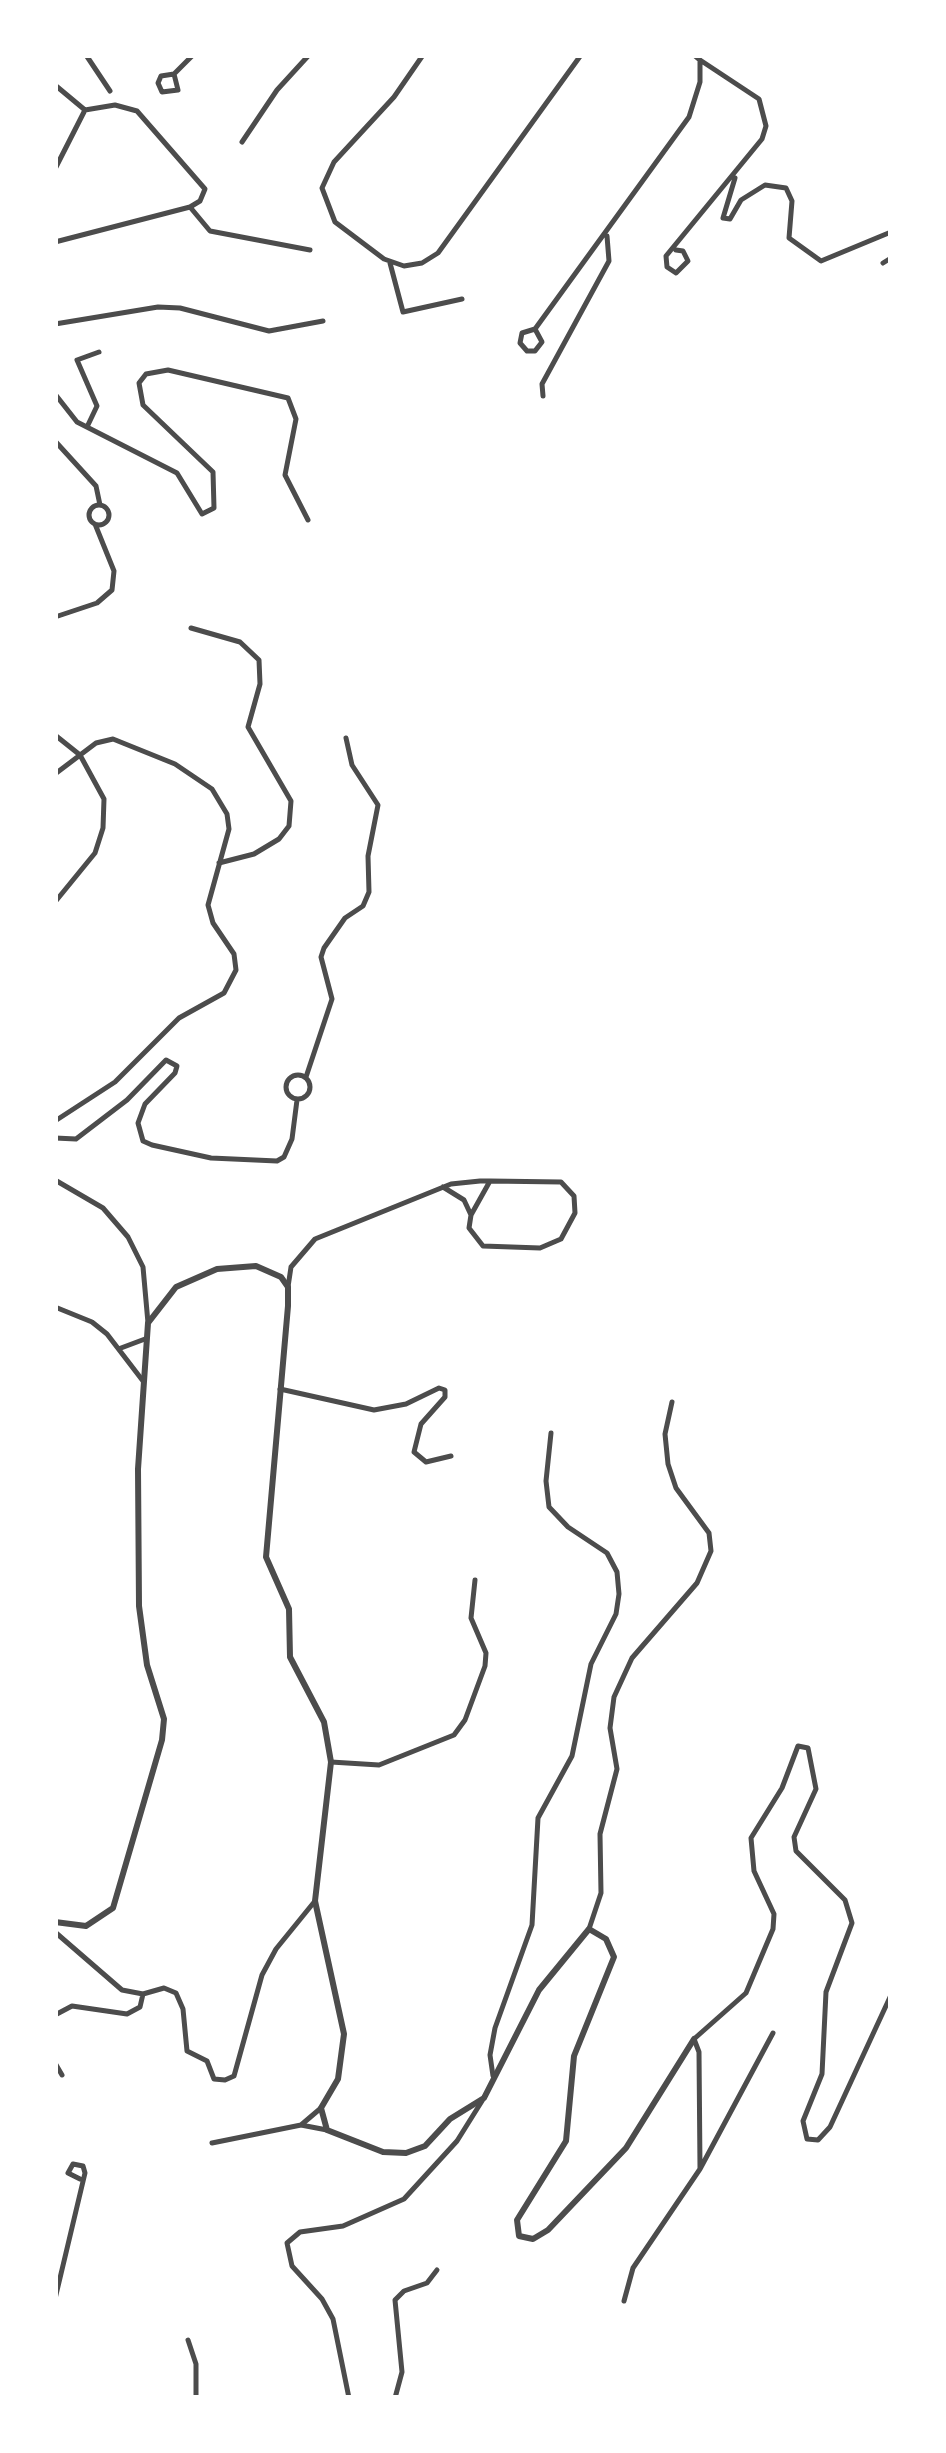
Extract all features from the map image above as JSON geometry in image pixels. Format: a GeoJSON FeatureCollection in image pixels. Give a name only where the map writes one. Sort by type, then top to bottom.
{"type":"FeatureCollection","features":[{"type":"Feature","properties":{"kind":"street"},"geometry":{"type":"LineString","coordinates":[[86,55],[110,91]]}},
{"type":"Feature","properties":{"kind":"street"},"geometry":{"type":"LineString","coordinates":[[174,74],[178,90],[162,92],[158,83],[161,76],[174,74],[193,55]]}},
{"type":"Feature","properties":{"kind":"street"},"geometry":{"type":"LineString","coordinates":[[242,142],[276,90],[308,55]]}},
{"type":"Feature","properties":{"kind":"street"},"geometry":{"type":"LineString","coordinates":[[423,55],[394,97],[334,162],[322,188],[329,215],[389,262],[413,266],[438,253],[581,55]]}},
{"type":"Feature","properties":{"kind":"street"},"geometry":{"type":"LineString","coordinates":[[676,250],[686,254],[688,261],[676,272],[669,270],[665,260],[762,140],[764,112],[759,99],[694,55]]}},
{"type":"Feature","properties":{"kind":"street"},"geometry":{"type":"LineString","coordinates":[[535,330],[542,338],[541,346],[527,351],[520,336],[535,330],[689,118],[698,99],[700,60]]}},
{"type":"Feature","properties":{"kind":"street"},"geometry":{"type":"LineString","coordinates":[[55,85],[85,110]]}},
{"type":"Feature","properties":{"kind":"street"},"geometry":{"type":"LineString","coordinates":[[55,242],[190,207],[204,195],[204,182],[174,156],[136,111],[115,104],[85,110]]}},
{"type":"Feature","properties":{"kind":"street"},"geometry":{"type":"LineString","coordinates":[[55,169],[85,110]]}},
{"type":"Feature","properties":{"kind":"street"},"geometry":{"type":"LineString","coordinates":[[738,171],[723,218],[730,219],[742,200],[765,186],[786,188],[792,201],[789,238],[820,261],[891,232]]}},
{"type":"Feature","properties":{"kind":"street"},"geometry":{"type":"LineString","coordinates":[[190,207],[210,231],[310,250]]}},
{"type":"Feature","properties":{"kind":"street"},"geometry":{"type":"LineString","coordinates":[[542,396],[542,384],[609,261],[606,233]]}},
{"type":"Feature","properties":{"kind":"street"},"geometry":{"type":"LineString","coordinates":[[883,263],[891,258]]}},
{"type":"Feature","properties":{"kind":"street"},"geometry":{"type":"LineString","coordinates":[[389,262],[403,312],[462,299]]}},
{"type":"Feature","properties":{"kind":"street"},"geometry":{"type":"LineString","coordinates":[[55,324],[158,307],[180,308],[269,330],[322,321]]}},
{"type":"Feature","properties":{"kind":"street"},"geometry":{"type":"LineString","coordinates":[[86,427],[98,406],[76,360],[99,352]]}},
{"type":"Feature","properties":{"kind":"street"},"geometry":{"type":"LineString","coordinates":[[55,394],[77,422],[177,473],[198,511],[209,513],[216,502],[213,472],[142,404],[139,384],[146,374],[168,370],[251,393],[277,393],[294,407],[285,475],[308,520]]}},
{"type":"Feature","properties":{"kind":"street"},"geometry":{"type":"LineString","coordinates":[[56,446],[96,486],[100,505],[108,511],[105,542]]}},
{"type":"Feature","properties":{"kind":"street"},"geometry":{"type":"LineString","coordinates":[[55,617],[98,603],[112,590],[114,571],[105,542],[89,512],[100,505]]}},
{"type":"Feature","properties":{"kind":"street"},"geometry":{"type":"LineString","coordinates":[[95,524],[107,521]]}},
{"type":"Feature","properties":{"kind":"street"},"geometry":{"type":"LineString","coordinates":[[191,628],[240,642],[259,660],[260,684],[248,727],[291,801],[288,826],[279,839],[254,854],[219,863]]}},
{"type":"Feature","properties":{"kind":"street"},"geometry":{"type":"LineString","coordinates":[[55,735],[80,755],[104,799],[103,828],[95,853],[55,902]]}},
{"type":"Feature","properties":{"kind":"street"},"geometry":{"type":"LineString","coordinates":[[296,1100],[310,1092],[306,1077],[332,1000],[321,957],[345,918],[362,906],[369,892],[368,856],[378,804],[352,765],[346,738]]}},
{"type":"Feature","properties":{"kind":"street"},"geometry":{"type":"LineString","coordinates":[[55,774],[96,743],[129,742],[175,764],[212,790],[227,814],[229,829],[208,905],[234,954],[232,984],[179,1018],[115,1082],[55,1122]]}},
{"type":"Feature","properties":{"kind":"street"},"geometry":{"type":"LineString","coordinates":[[55,1138],[76,1139],[128,1100],[166,1060],[177,1066],[176,1074],[145,1104],[138,1123],[143,1141],[152,1145],[212,1158],[277,1161],[284,1157],[292,1139],[296,1100]]}},
{"type":"Feature","properties":{"kind":"street"},"geometry":{"type":"LineString","coordinates":[[296,1100],[287,1093],[288,1081],[294,1076],[306,1077]]}},
{"type":"Feature","properties":{"kind":"street"},"geometry":{"type":"LineString","coordinates":[[55,1180],[103,1208],[136,1250],[146,1284],[139,1606],[147,1665],[164,1719],[162,1740],[113,1908],[86,1926],[55,1922]]}},
{"type":"Feature","properties":{"kind":"street"},"geometry":{"type":"LineString","coordinates":[[301,2125],[322,2108],[338,2078],[344,2034],[315,1901],[330,1762],[324,1722],[290,1657],[289,1609],[266,1557],[291,1266],[315,1239],[442,1187],[490,1181],[560,1182],[570,1188],[574,1213],[561,1239],[540,1248],[482,1246],[469,1228],[470,1215],[490,1181]]}},
{"type":"Feature","properties":{"kind":"street"},"geometry":{"type":"LineString","coordinates":[[442,1187],[464,1200],[470,1215]]}},
{"type":"Feature","properties":{"kind":"street"},"geometry":{"type":"LineString","coordinates":[[148,1323],[176,1287],[217,1269],[239,1266],[270,1270],[288,1287]]}},
{"type":"Feature","properties":{"kind":"street"},"geometry":{"type":"LineString","coordinates":[[55,1307],[92,1322],[121,1348],[143,1382]]}},
{"type":"Feature","properties":{"kind":"street"},"geometry":{"type":"LineString","coordinates":[[121,1348],[135,1347],[146,1338]]}},
{"type":"Feature","properties":{"kind":"street"},"geometry":{"type":"LineString","coordinates":[[280,1389],[374,1410],[406,1404],[439,1388],[445,1390],[445,1396],[421,1424],[414,1452],[426,1462],[451,1456]]}},
{"type":"Feature","properties":{"kind":"street"},"geometry":{"type":"LineString","coordinates":[[349,2398],[333,2319],[322,2299],[292,2266],[287,2243],[300,2232],[344,2226],[404,2199],[457,2142],[540,1990],[589,1929],[601,1893],[600,1834],[617,1769],[610,1728],[614,1697],[632,1658],[697,1583],[711,1552],[710,1532],[676,1488],[668,1464],[665,1434],[672,1402]]}},
{"type":"Feature","properties":{"kind":"street"},"geometry":{"type":"LineString","coordinates":[[494,2079],[490,2055],[494,2028],[532,1925],[538,1818],[572,1756],[591,1664],[616,1614],[619,1594],[617,1572],[607,1553],[568,1528],[550,1507],[546,1481],[551,1432]]}},
{"type":"Feature","properties":{"kind":"street"},"geometry":{"type":"LineString","coordinates":[[330,1762],[378,1765],[454,1735],[465,1720],[485,1666],[486,1653],[472,1618],[476,1580]]}},
{"type":"Feature","properties":{"kind":"street"},"geometry":{"type":"LineString","coordinates":[[589,1929],[606,1939],[614,1957],[574,2056],[566,2141],[519,2214],[519,2236],[542,2235],[618,2156],[694,2039],[746,1993],[773,1930],[774,1914],[754,1871],[750,1838],[782,1788],[794,1751],[801,1745],[810,1753],[816,1789],[794,1837],[796,1851],[845,1900],[852,1923],[826,1992],[822,2074],[804,2121],[807,2138],[820,2139],[830,2127],[891,1995]]}},
{"type":"Feature","properties":{"kind":"street"},"geometry":{"type":"LineString","coordinates":[[55,1932],[122,1990],[143,1994],[164,1988],[176,1994],[184,2008],[186,2051],[208,2061],[214,2078],[234,2076],[262,1975],[276,1949],[315,1901]]}},
{"type":"Feature","properties":{"kind":"street"},"geometry":{"type":"LineString","coordinates":[[55,2015],[72,2006],[127,2014],[140,2006],[143,1994]]}},
{"type":"Feature","properties":{"kind":"street"},"geometry":{"type":"LineString","coordinates":[[624,2301],[632,2268],[700,2168],[773,2033]]}},
{"type":"Feature","properties":{"kind":"street"},"geometry":{"type":"LineString","coordinates":[[694,2039],[699,2052],[700,2168]]}},
{"type":"Feature","properties":{"kind":"street"},"geometry":{"type":"LineString","coordinates":[[55,2064],[62,2075]]}},
{"type":"Feature","properties":{"kind":"street"},"geometry":{"type":"LineString","coordinates":[[212,2143],[301,2125],[328,2130],[368,2149],[406,2153],[425,2146],[450,2119],[484,2098]]}},
{"type":"Feature","properties":{"kind":"street"},"geometry":{"type":"LineString","coordinates":[[322,2108],[328,2130]]}},
{"type":"Feature","properties":{"kind":"street"},"geometry":{"type":"LineString","coordinates":[[55,2300],[80,2202],[80,2179]]}},
{"type":"Feature","properties":{"kind":"street"},"geometry":{"type":"LineString","coordinates":[[395,2398],[402,2372],[396,2300],[404,2291],[428,2283],[438,2270]]}},
{"type":"Feature","properties":{"kind":"street"},"geometry":{"type":"LineString","coordinates":[[188,2340],[195,2356],[196,2398]]}}]}
